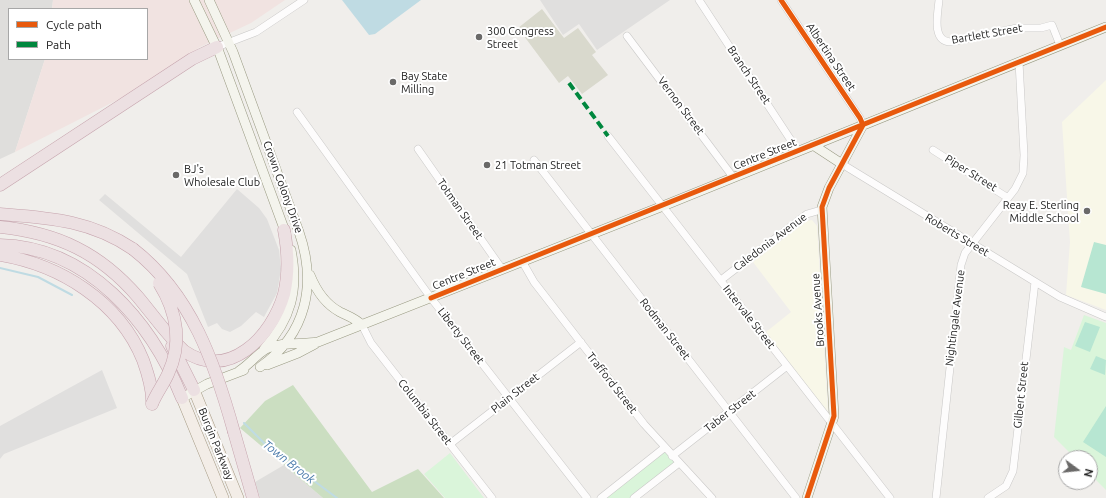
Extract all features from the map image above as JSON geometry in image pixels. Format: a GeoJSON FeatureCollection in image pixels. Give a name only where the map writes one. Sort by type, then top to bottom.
{"type":"FeatureCollection","features":[{"type":"Feature","properties":{"kind":"highway"},"geometry":{"type":"LineString","coordinates":[[0,185],[196,56],[217,47]]}},
{"type":"Feature","properties":{"kind":"highway"},"geometry":{"type":"LineString","coordinates":[[0,214],[72,222],[92,227],[106,233],[133,249],[165,280],[183,305],[196,327],[217,373],[252,498]]}},
{"type":"Feature","properties":{"kind":"highway"},"geometry":{"type":"LineString","coordinates":[[0,227],[51,236],[80,248],[106,267],[134,292],[154,318],[180,347],[197,358],[222,360],[237,356],[246,350],[268,329],[275,317],[284,294],[288,265],[284,230]]}},
{"type":"Feature","properties":{"kind":"highway"},"geometry":{"type":"LineString","coordinates":[[0,244],[36,249],[58,256],[80,267],[118,299],[138,322],[154,344],[172,374],[182,398]]}},
{"type":"Feature","properties":{"kind":"highway"},"geometry":{"type":"LineString","coordinates":[[0,255],[23,260],[60,274],[96,298],[126,330],[144,364],[152,391],[152,404],[171,366],[176,344],[177,328],[173,312],[164,291],[148,266],[133,249]]}},
{"type":"Feature","properties":{"kind":"highway"},"geometry":{"type":"LineString","coordinates":[[154,318],[179,359],[194,390]]}},
{"type":"Feature","properties":{"kind":"main road","name":"Burgin Parkway"},"geometry":{"type":"LineString","coordinates":[[194,390],[238,498]]}},
{"type":"Feature","properties":{"kind":"main road","name":"Burgin Parkway"},"geometry":{"type":"LineString","coordinates":[[182,398],[223,498]]}},
{"type":"Feature","properties":{"kind":"street","name":"Crown Colony Drive"},"geometry":{"type":"LineString","coordinates":[[194,0],[217,47],[291,251],[295,283],[289,309],[276,335],[256,357]]}},
{"type":"Feature","properties":{"kind":"street","name":"Crown Colony Drive"},"geometry":{"type":"LineString","coordinates":[[209,0],[230,43],[300,232],[308,270],[308,288],[303,311],[293,333],[260,367]]}},
{"type":"Feature","properties":{"kind":"street"},"geometry":{"type":"LineString","coordinates":[[217,47],[262,29],[304,0]]}},
{"type":"Feature","properties":{"kind":"street","name":"Branch Street"},"geometry":{"type":"LineString","coordinates":[[699,0],[798,151]]}},
{"type":"Feature","properties":{"kind":"street","name":"Albertina Street"},"geometry":{"type":"LineString","coordinates":[[782,0],[860,118],[863,125]]}},
{"type":"Feature","properties":{"kind":"street","name":"Bartlett Street"},"geometry":{"type":"LineString","coordinates":[[939,0],[938,34],[940,39],[945,42],[1017,28],[1041,28],[1052,25],[1060,45]]}},
{"type":"Feature","properties":{"kind":"street","name":"Centre Street"},"geometry":{"type":"LineString","coordinates":[[182,398],[194,390],[239,371],[260,367],[291,356],[318,342],[663,206],[1106,27]]}},
{"type":"Feature","properties":{"kind":"street","name":"Vernon Street"},"geometry":{"type":"LineString","coordinates":[[627,36],[733,177]]}},
{"type":"Feature","properties":{"kind":"street","name":"Nightingale Avenue"},"geometry":{"type":"LineString","coordinates":[[936,498],[960,271],[963,256],[1020,181],[1024,164],[1019,62]]}},
{"type":"Feature","properties":{"kind":"street","name":"Liberty Street"},"geometry":{"type":"LineString","coordinates":[[297,112],[431,298],[587,498]]}},
{"type":"Feature","properties":{"kind":"street","name":"Brooks Avenue"},"geometry":{"type":"LineString","coordinates":[[807,498],[832,424],[834,406],[821,210],[829,188],[863,125]]}},
{"type":"Feature","properties":{"kind":"street","name":"Intervale Street"},"geometry":{"type":"LineString","coordinates":[[608,136],[890,498]]}},
{"type":"Feature","properties":{"kind":"street","name":"Roberts Street"},"geometry":{"type":"LineString","coordinates":[[813,145],[1035,282],[1071,303],[1106,317]]}},
{"type":"Feature","properties":{"kind":"street","name":"Totman Street"},"geometry":{"type":"LineString","coordinates":[[418,149],[502,269]]}},
{"type":"Feature","properties":{"kind":"street","name":"Piper Street"},"geometry":{"type":"LineString","coordinates":[[934,150],[1008,198]]}},
{"type":"Feature","properties":{"kind":"street","name":"Rodman Street"},"geometry":{"type":"LineString","coordinates":[[534,160],[796,498]]}},
{"type":"Feature","properties":{"kind":"street","name":"Caledonia Avenue"},"geometry":{"type":"LineString","coordinates":[[721,280],[807,214],[821,210]]}},
{"type":"Feature","properties":{"kind":"street","name":"Trafford Street"},"geometry":{"type":"LineString","coordinates":[[522,261],[534,282],[664,448],[712,498]]}},
{"type":"Feature","properties":{"kind":"street"},"geometry":{"type":"LineString","coordinates":[[308,270],[315,286],[325,300],[338,311],[356,319],[362,325]]}},
{"type":"Feature","properties":{"kind":"street","name":"Gilbert Street"},"geometry":{"type":"LineString","coordinates":[[988,498],[1006,486],[1013,471],[1035,282]]}},
{"type":"Feature","properties":{"kind":"street","name":"Columbia Street"},"geometry":{"type":"LineString","coordinates":[[362,325],[370,343],[492,498]]}},
{"type":"Feature","properties":{"kind":"street"},"geometry":{"type":"LineString","coordinates":[[276,335],[284,354],[291,356]]}},
{"type":"Feature","properties":{"kind":"street","name":"Centre Street"},"geometry":{"type":"LineString","coordinates":[[239,371],[265,350],[318,342]]}},
{"type":"Feature","properties":{"kind":"street","name":"Plain Street"},"geometry":{"type":"LineString","coordinates":[[450,444],[581,342]]}},
{"type":"Feature","properties":{"kind":"street","name":"Taber Street"},"geometry":{"type":"LineString","coordinates":[[672,456],[787,366]]}},
{"type":"Feature","properties":{"kind":"street"},"geometry":{"type":"LineString","coordinates":[[601,498],[664,448]]}},
{"type":"Feature","properties":{"kind":"street"},"geometry":{"type":"LineString","coordinates":[[634,498],[679,463]]}},
{"type":"Feature","properties":{"kind":"shaded area"},"geometry":{"type":"Polygon","coordinates":[[[0,0],[53,0],[52,8],[8,8],[8,60],[45,60],[15,152],[0,159],[0,0]]]}},
{"type":"Feature","properties":{"kind":"shaded area"},"geometry":{"type":"Polygon","coordinates":[[[53,0],[285,0],[251,23],[200,47],[129,94],[15,152],[45,60],[148,60],[148,8],[52,8],[53,0]]]}},
{"type":"Feature","properties":{"kind":"shaded area"},"geometry":{"type":"Polygon","coordinates":[[[540,0],[670,0],[597,50],[579,24],[563,35],[540,0]]]}},
{"type":"Feature","properties":{"kind":"shaded area"},"geometry":{"type":"Polygon","coordinates":[[[542,9],[564,38],[578,28],[596,52],[592,55],[608,75],[582,94],[568,76],[559,83],[518,28],[542,9]]]}},
{"type":"Feature","properties":{"kind":"shaded area","name":"Reay E. Sterling Middle School"},"geometry":{"type":"Polygon","coordinates":[[[1106,80],[1106,310],[1066,295],[1070,242],[1062,122],[1106,80]]]}},
{"type":"Feature","properties":{"kind":"shaded area"},"geometry":{"type":"Polygon","coordinates":[[[237,189],[259,208],[267,219],[279,250],[281,269],[277,293],[264,317],[256,312],[241,326],[230,332],[222,329],[217,323],[208,327],[187,274],[99,200],[105,194],[181,257],[237,189]]]}},
{"type":"Feature","properties":{"kind":"shaded area"},"geometry":{"type":"Polygon","coordinates":[[[812,220],[817,226],[828,413],[766,332],[791,312],[753,262],[807,221],[812,220]]]}},
{"type":"Feature","properties":{"kind":"shaded area"},"geometry":{"type":"Polygon","coordinates":[[[102,370],[117,408],[4,454],[0,459],[0,426],[102,370]]]}},
{"type":"Feature","properties":{"kind":"shaded area"},"geometry":{"type":"Polygon","coordinates":[[[284,465],[323,498],[260,498],[255,482],[284,465]]]}},
{"type":"Feature","properties":{"kind":"green space"},"geometry":{"type":"Polygon","coordinates":[[[1094,242],[1106,245],[1106,294],[1081,287],[1094,242]]]}},
{"type":"Feature","properties":{"kind":"green space"},"geometry":{"type":"Polygon","coordinates":[[[1084,315],[1106,323],[1106,490],[1098,482],[1098,450],[1067,450],[1054,437],[1064,347],[1071,350],[1084,315]]]}},
{"type":"Feature","properties":{"kind":"green space"},"geometry":{"type":"Polygon","coordinates":[[[1085,322],[1100,327],[1090,352],[1075,346],[1085,322]]]}},
{"type":"Feature","properties":{"kind":"green space"},"geometry":{"type":"Polygon","coordinates":[[[1096,356],[1106,360],[1105,375],[1090,369],[1096,356]]]}},
{"type":"Feature","properties":{"kind":"green space"},"geometry":{"type":"Polygon","coordinates":[[[293,385],[372,492],[418,469],[444,498],[323,498],[240,428],[265,401],[293,385]]]}},
{"type":"Feature","properties":{"kind":"green space"},"geometry":{"type":"Polygon","coordinates":[[[1106,406],[1106,457],[1098,452],[1098,450],[1095,450],[1083,442],[1106,406]]]}},
{"type":"Feature","properties":{"kind":"green space"},"geometry":{"type":"Polygon","coordinates":[[[664,448],[679,463],[634,498],[601,498],[664,448]]]}},
{"type":"Feature","properties":{"kind":"green space"},"geometry":{"type":"Polygon","coordinates":[[[450,453],[484,498],[445,498],[424,474],[450,453]]]}},
{"type":"Feature","properties":{"kind":"water"},"geometry":{"type":"Polygon","coordinates":[[[342,0],[421,0],[375,34],[369,35],[342,0]]]}},
{"type":"Feature","properties":{"kind":"waterway","name":"Town Brook"},"geometry":{"type":"LineString","coordinates":[[0,268],[38,277],[72,295]]}},
{"type":"Feature","properties":{"kind":"waterway","name":"Town Brook"},"geometry":{"type":"LineString","coordinates":[[244,423],[266,445],[337,498]]}},
{"type":"Feature","properties":{"kind":"marked path"},"geometry":{"type":"LineString","coordinates":[[569,83],[608,136]]}},
{"type":"Feature","properties":{"kind":"cycle path"},"geometry":{"type":"LineString","coordinates":[[781,0],[860,118],[863,125],[829,188],[822,207],[834,416],[807,498]]}},
{"type":"Feature","properties":{"kind":"cycle path"},"geometry":{"type":"LineString","coordinates":[[431,298],[1106,27]]}},
{"type":"Feature","properties":{"kind":"place","name":"300 Congress Street"},"geometry":{"type":"Point","coordinates":[479,37]}},
{"type":"Feature","properties":{"kind":"place","name":"Bay State Milling"},"geometry":{"type":"Point","coordinates":[393,82]}},
{"type":"Feature","properties":{"kind":"place","name":"21 Totman Street"},"geometry":{"type":"Point","coordinates":[487,165]}},
{"type":"Feature","properties":{"kind":"place","name":"BJ's Wholesale Club"},"geometry":{"type":"Point","coordinates":[176,175]}},
{"type":"Feature","properties":{"kind":"place","name":"Reay E. Sterling Middle School"},"geometry":{"type":"Point","coordinates":[1087,211]}}]}
